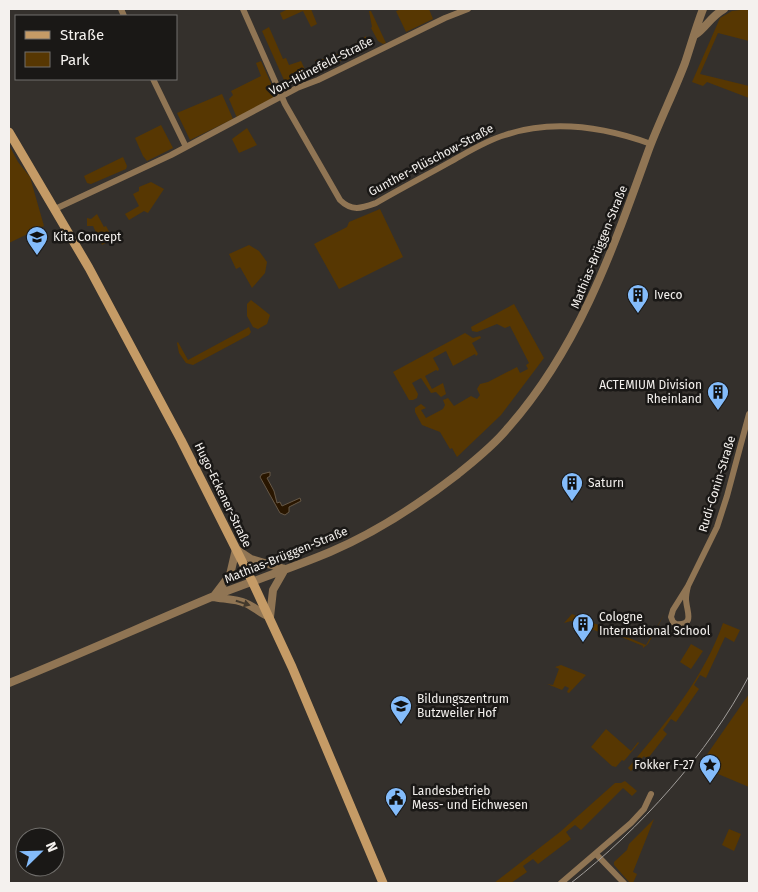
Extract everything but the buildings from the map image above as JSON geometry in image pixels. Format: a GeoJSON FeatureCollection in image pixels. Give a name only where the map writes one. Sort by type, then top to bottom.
{"type":"FeatureCollection","features":[{"type":"Feature","properties":{"kind":"main road","name":"Hugo-Eckener-Straße"},"geometry":{"type":"LineString","coordinates":[[9,132],[55,210],[181,440],[270,617],[383,883]]}},
{"type":"Feature","properties":{"kind":"street","name":"Gunther-Plüschow-Straße"},"geometry":{"type":"LineString","coordinates":[[243,9],[286,104],[340,200],[344,205],[356,209],[376,203],[485,143],[525,130],[572,126],[595,128],[651,144]]}},
{"type":"Feature","properties":{"kind":"street","name":"Von-Hünefeld-Straße"},"geometry":{"type":"LineString","coordinates":[[55,210],[133,174],[284,97],[297,88],[318,80],[406,36],[468,9]]}},
{"type":"Feature","properties":{"kind":"street","name":"Mathias-Brüggen-Straße"},"geometry":{"type":"LineString","coordinates":[[9,683],[252,581],[332,551],[369,533],[409,510],[482,454],[508,429],[556,363],[598,286],[703,9]]}},
{"type":"Feature","properties":{"kind":"street"},"geometry":{"type":"LineString","coordinates":[[694,35],[699,32],[708,20],[724,9]]}},
{"type":"Feature","properties":{"kind":"street"},"geometry":{"type":"LineString","coordinates":[[153,80],[186,147]]}},
{"type":"Feature","properties":{"kind":"street","name":"Rudi-Conin-Straße"},"geometry":{"type":"LineString","coordinates":[[688,586],[686,598],[689,615],[688,621],[684,624],[676,624],[672,622],[673,610],[688,586],[717,527],[749,414]]}},
{"type":"Feature","properties":{"kind":"street"},"geometry":{"type":"LineString","coordinates":[[236,549],[251,559],[285,569],[273,590],[270,617],[260,614],[253,607],[242,602],[213,597],[230,575],[236,549]]}},
{"type":"Feature","properties":{"kind":"street"},"geometry":{"type":"LineString","coordinates":[[562,883],[644,809],[651,794]]}},
{"type":"Feature","properties":{"kind":"street"},"geometry":{"type":"LineString","coordinates":[[596,854],[624,883]]}},
{"type":"Feature","properties":{"kind":"green space"},"geometry":{"type":"Polygon","coordinates":[[[288,9],[311,9],[317,24],[311,27],[303,11],[283,20],[280,13],[288,9]]]}},
{"type":"Feature","properties":{"kind":"green space"},"geometry":{"type":"Polygon","coordinates":[[[402,9],[429,9],[433,19],[406,32],[396,11],[402,9]]]}},
{"type":"Feature","properties":{"kind":"green space"},"geometry":{"type":"Polygon","coordinates":[[[749,9],[749,41],[718,33],[700,74],[749,86],[749,98],[707,82],[703,86],[692,82],[720,18],[732,11],[749,9]]]}},
{"type":"Feature","properties":{"kind":"green space"},"geometry":{"type":"Polygon","coordinates":[[[369,11],[371,11],[386,43],[383,44],[378,41],[371,28],[369,11]]]}},
{"type":"Feature","properties":{"kind":"green space"},"geometry":{"type":"Polygon","coordinates":[[[269,27],[283,59],[286,58],[289,65],[301,61],[307,74],[305,76],[290,83],[284,80],[262,31],[269,27]]]}},
{"type":"Feature","properties":{"kind":"green space"},"geometry":{"type":"Polygon","coordinates":[[[366,36],[367,48],[322,70],[315,60],[336,55],[366,36]]]}},
{"type":"Feature","properties":{"kind":"green space"},"geometry":{"type":"Polygon","coordinates":[[[261,61],[274,90],[273,98],[237,118],[229,99],[233,95],[231,91],[261,76],[256,63],[261,61]]]}},
{"type":"Feature","properties":{"kind":"green space"},"geometry":{"type":"Polygon","coordinates":[[[222,94],[233,119],[190,140],[177,113],[222,94]]]}},
{"type":"Feature","properties":{"kind":"green space"},"geometry":{"type":"Polygon","coordinates":[[[161,125],[173,148],[147,161],[135,138],[161,125]]]}},
{"type":"Feature","properties":{"kind":"green space"},"geometry":{"type":"Polygon","coordinates":[[[247,128],[257,145],[239,153],[232,139],[247,128]]]}},
{"type":"Feature","properties":{"kind":"green space"},"geometry":{"type":"Polygon","coordinates":[[[9,145],[18,162],[30,177],[44,226],[9,243],[9,145]]]}},
{"type":"Feature","properties":{"kind":"green space"},"geometry":{"type":"Polygon","coordinates":[[[123,157],[127,166],[126,169],[91,184],[87,183],[84,176],[123,157]]]}},
{"type":"Feature","properties":{"kind":"green space"},"geometry":{"type":"Polygon","coordinates":[[[151,182],[164,189],[148,213],[144,211],[129,220],[125,214],[139,206],[133,194],[139,191],[139,187],[151,182]]]}},
{"type":"Feature","properties":{"kind":"green space"},"geometry":{"type":"Polygon","coordinates":[[[380,209],[403,257],[339,289],[314,244],[347,227],[349,222],[380,209]]]}},
{"type":"Feature","properties":{"kind":"green space"},"geometry":{"type":"Polygon","coordinates":[[[97,214],[113,239],[102,245],[93,226],[87,226],[87,218],[91,219],[97,214]]]}},
{"type":"Feature","properties":{"kind":"green space"},"geometry":{"type":"Polygon","coordinates":[[[249,245],[259,251],[267,262],[265,273],[252,288],[240,267],[236,269],[229,254],[249,245]]]}},
{"type":"Feature","properties":{"kind":"green space"},"geometry":{"type":"Polygon","coordinates":[[[251,300],[270,315],[267,324],[258,329],[253,327],[247,316],[247,304],[251,300]]]}},
{"type":"Feature","properties":{"kind":"green space"},"geometry":{"type":"Polygon","coordinates":[[[514,304],[544,358],[501,415],[457,457],[440,432],[422,425],[415,412],[415,408],[421,404],[426,408],[421,410],[426,418],[443,409],[445,405],[443,400],[448,398],[454,406],[471,396],[477,399],[480,395],[477,389],[480,384],[488,382],[517,367],[520,373],[528,369],[526,365],[529,363],[510,326],[505,328],[497,324],[477,332],[472,331],[471,327],[514,304]]]}},
{"type":"Feature","properties":{"kind":"green space"},"geometry":{"type":"Polygon","coordinates":[[[249,327],[251,332],[249,335],[193,365],[186,363],[179,353],[178,342],[188,360],[249,327]]]}},
{"type":"Feature","properties":{"kind":"green space"},"geometry":{"type":"Polygon","coordinates":[[[465,333],[473,338],[480,336],[481,338],[472,343],[478,354],[453,366],[446,351],[433,358],[439,369],[438,371],[436,370],[425,376],[432,389],[443,383],[446,394],[441,397],[436,392],[431,393],[421,378],[412,383],[418,394],[417,398],[409,400],[393,372],[465,333]]]}},
{"type":"Feature","properties":{"kind":"green space"},"geometry":{"type":"Polygon","coordinates":[[[665,613],[648,644],[643,648],[643,646],[607,631],[604,637],[605,630],[602,636],[604,629],[601,628],[599,632],[571,621],[564,623],[572,614],[646,645],[665,613]]]}},
{"type":"Feature","properties":{"kind":"green space"},"geometry":{"type":"Polygon","coordinates":[[[723,623],[740,630],[734,642],[725,637],[706,678],[700,675],[694,685],[699,689],[676,722],[671,719],[663,730],[667,734],[649,757],[646,758],[644,756],[631,771],[628,768],[656,735],[694,681],[715,643],[723,623]]]}},
{"type":"Feature","properties":{"kind":"green space"},"geometry":{"type":"Polygon","coordinates":[[[691,644],[703,651],[691,669],[680,662],[691,644]]]}},
{"type":"Feature","properties":{"kind":"green space"},"geometry":{"type":"Polygon","coordinates":[[[561,665],[586,675],[569,693],[567,692],[569,688],[565,686],[562,690],[547,684],[553,685],[559,669],[555,667],[561,665]]]}},
{"type":"Feature","properties":{"kind":"green space"},"geometry":{"type":"Polygon","coordinates":[[[749,694],[749,787],[699,766],[749,694]]]}},
{"type":"Feature","properties":{"kind":"green space"},"geometry":{"type":"Polygon","coordinates":[[[606,729],[631,751],[639,743],[624,761],[622,760],[616,767],[612,766],[591,747],[606,729]]]}},
{"type":"Feature","properties":{"kind":"green space"},"geometry":{"type":"Polygon","coordinates":[[[625,781],[637,791],[632,796],[623,788],[581,830],[575,825],[566,832],[571,839],[538,864],[533,859],[523,866],[527,872],[511,883],[494,883],[560,832],[615,783],[625,781]]]}},
{"type":"Feature","properties":{"kind":"green space"},"geometry":{"type":"Polygon","coordinates":[[[654,819],[633,872],[637,874],[633,883],[630,883],[614,865],[614,862],[654,819]]]}},
{"type":"Feature","properties":{"kind":"green space"},"geometry":{"type":"Polygon","coordinates":[[[729,829],[741,834],[734,851],[722,845],[729,829]]]}},
{"type":"Feature","properties":{"kind":"shaded area"},"geometry":{"type":"Polygon","coordinates":[[[270,472],[270,476],[267,478],[274,491],[277,503],[280,502],[282,506],[300,498],[301,501],[289,507],[289,512],[285,515],[280,513],[260,477],[262,474],[270,472]]]}},
{"type":"Feature","properties":{"kind":"tram line"},"geometry":{"type":"LineString","coordinates":[[571,883],[622,839],[670,789],[714,734],[749,676]]}},
{"type":"Feature","properties":{"kind":"place","name":"Kita Concept"},"geometry":{"type":"Point","coordinates":[37,256]}},
{"type":"Feature","properties":{"kind":"place","name":"Iveco"},"geometry":{"type":"Point","coordinates":[638,314]}},
{"type":"Feature","properties":{"kind":"place","name":"ACTEMIUM Division Rheinland"},"geometry":{"type":"Point","coordinates":[718,411]}},
{"type":"Feature","properties":{"kind":"place","name":"Saturn"},"geometry":{"type":"Point","coordinates":[572,502]}},
{"type":"Feature","properties":{"kind":"place","name":"Cologne International School"},"geometry":{"type":"Point","coordinates":[583,643]}},
{"type":"Feature","properties":{"kind":"place","name":"Bildungszentrum Butzweiler Hof"},"geometry":{"type":"Point","coordinates":[401,725]}},
{"type":"Feature","properties":{"kind":"place","name":"Fokker F-27"},"geometry":{"type":"Point","coordinates":[710,784]}},
{"type":"Feature","properties":{"kind":"place","name":"Landesbetrieb Mess- und Eichwesen"},"geometry":{"type":"Point","coordinates":[396,817]}}]}
